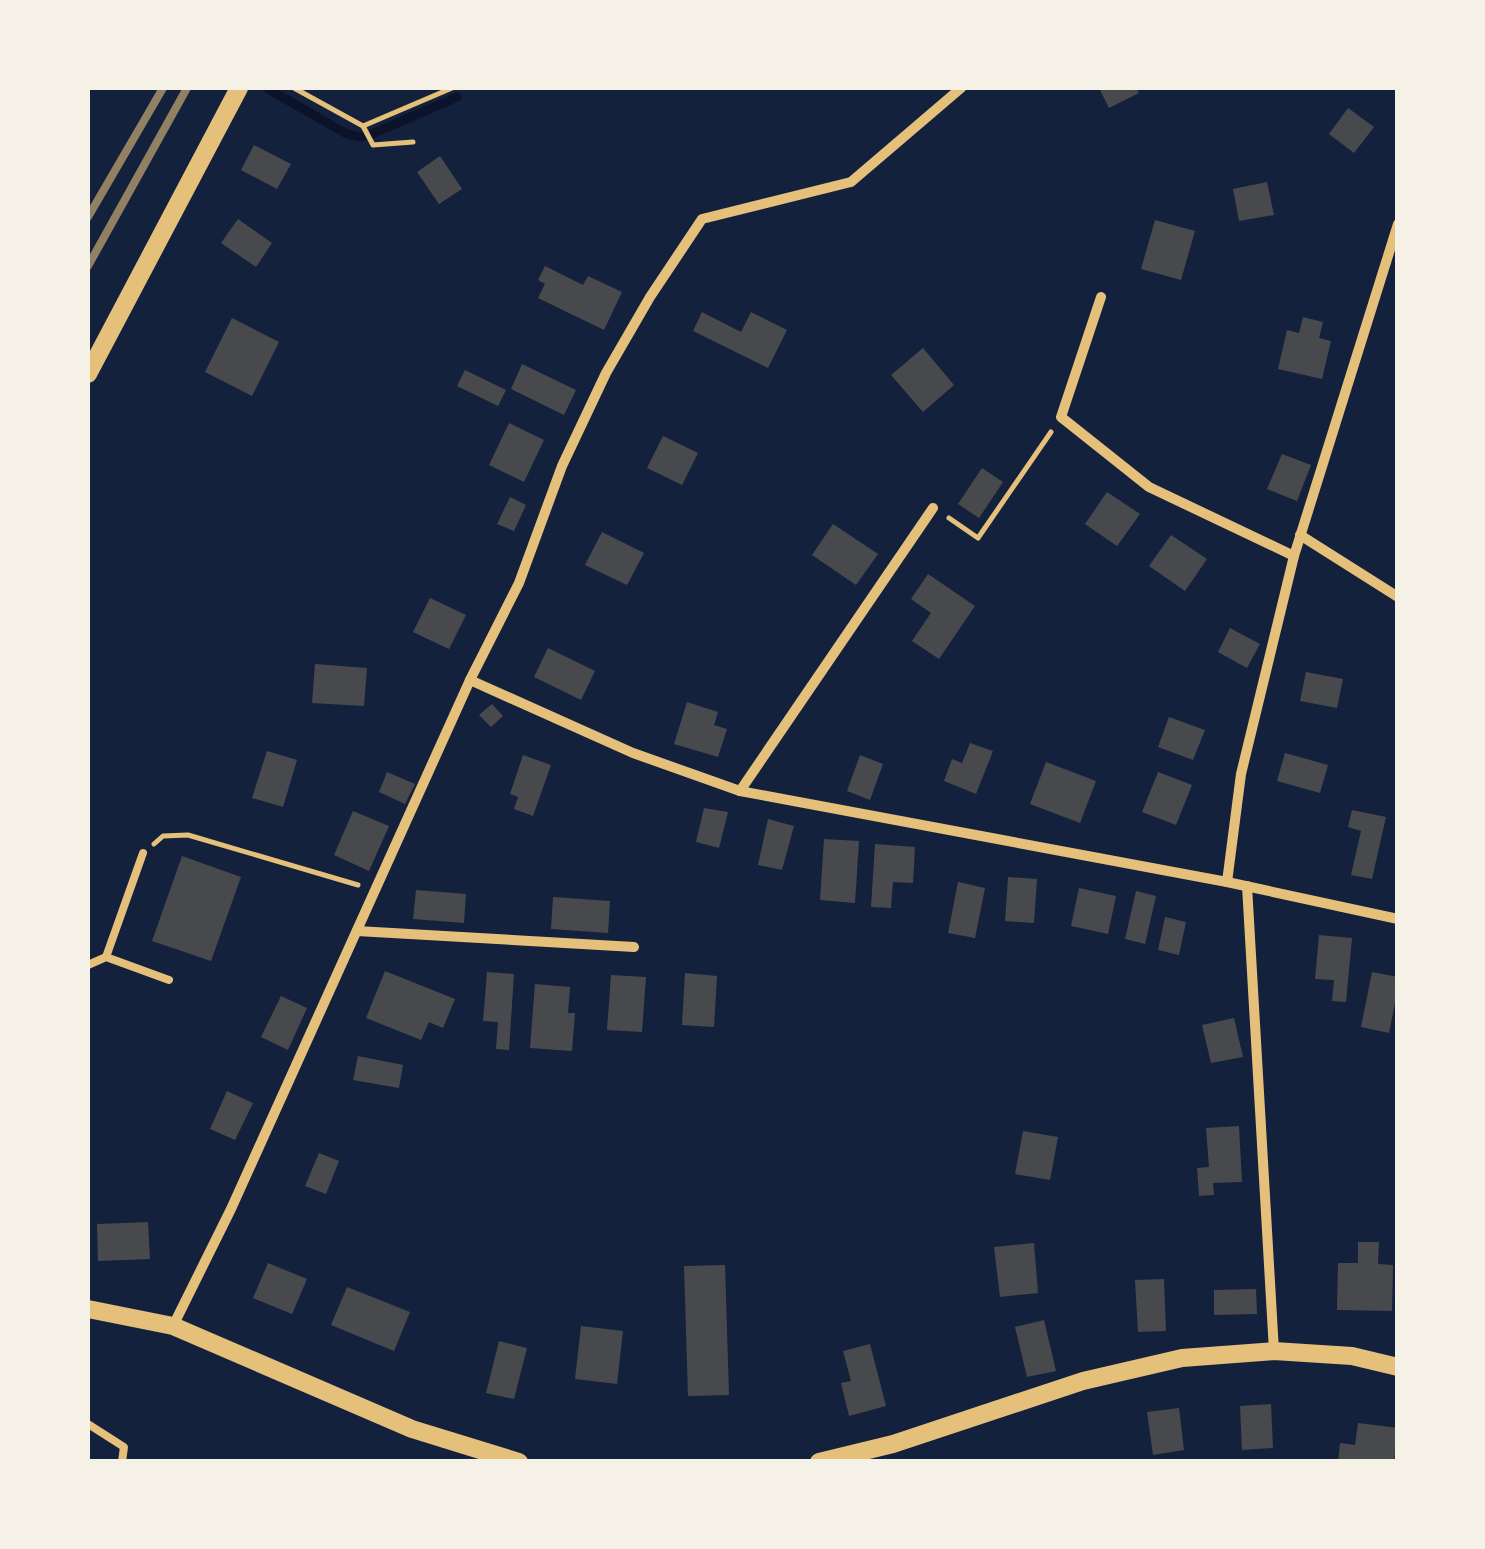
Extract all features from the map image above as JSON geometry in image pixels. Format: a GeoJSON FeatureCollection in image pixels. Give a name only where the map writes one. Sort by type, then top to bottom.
{"type":"FeatureCollection","features":[{"type":"Feature","properties":{"kind":"street"},"geometry":{"type":"LineString","coordinates":[[88,374],[238,88]]}},
{"type":"Feature","properties":{"kind":"street"},"geometry":{"type":"LineString","coordinates":[[174,1326],[232,1209],[470,680],[519,582],[562,466],[606,373],[650,297],[702,219],[852,182],[962,88]]}},
{"type":"Feature","properties":{"kind":"street"},"geometry":{"type":"LineString","coordinates":[[1227,882],[1241,774],[1294,556],[1398,224]]}},
{"type":"Feature","properties":{"kind":"street"},"geometry":{"type":"LineString","coordinates":[[1100,297],[1061,417],[1150,487],[1294,556]]}},
{"type":"Feature","properties":{"kind":"street"},"geometry":{"type":"LineString","coordinates":[[740,791],[932,508]]}},
{"type":"Feature","properties":{"kind":"street"},"geometry":{"type":"LineString","coordinates":[[1300,535],[1398,597]]}},
{"type":"Feature","properties":{"kind":"street"},"geometry":{"type":"LineString","coordinates":[[470,680],[634,753],[740,791],[1398,918]]}},
{"type":"Feature","properties":{"kind":"street"},"geometry":{"type":"LineString","coordinates":[[1248,886],[1274,1351]]}},
{"type":"Feature","properties":{"kind":"street"},"geometry":{"type":"LineString","coordinates":[[357,931],[634,947]]}},
{"type":"Feature","properties":{"kind":"street"},"geometry":{"type":"LineString","coordinates":[[88,1309],[174,1326],[412,1429],[518,1462]]}},
{"type":"Feature","properties":{"kind":"street"},"geometry":{"type":"LineString","coordinates":[[819,1462],[893,1453],[1083,1381],[1182,1358],[1274,1351],[1352,1356],[1398,1367]]}},
{"type":"Feature","properties":{"kind":"lane"},"geometry":{"type":"LineString","coordinates":[[106,958],[143,853]]}},
{"type":"Feature","properties":{"kind":"lane"},"geometry":{"type":"LineString","coordinates":[[88,965],[106,958],[170,980]]}},
{"type":"Feature","properties":{"kind":"lane"},"geometry":{"type":"LineString","coordinates":[[88,1424],[124,1447],[122,1462]]}},
{"type":"Feature","properties":{"kind":"path"},"geometry":{"type":"LineString","coordinates":[[294,88],[363,126],[373,145],[413,142]]}},
{"type":"Feature","properties":{"kind":"path"},"geometry":{"type":"LineString","coordinates":[[363,126],[452,88]]}},
{"type":"Feature","properties":{"kind":"path"},"geometry":{"type":"LineString","coordinates":[[932,508],[978,538],[1061,417]]}},
{"type":"Feature","properties":{"kind":"path"},"geometry":{"type":"LineString","coordinates":[[143,853],[162,836],[188,835],[375,890]]}},
{"type":"Feature","properties":{"kind":"building"},"geometry":{"type":"Polygon","coordinates":[[[1099,88],[1136,88],[1139,93],[1109,108],[1099,88]]]}},
{"type":"Feature","properties":{"kind":"building"},"geometry":{"type":"Polygon","coordinates":[[[1348,108],[1374,127],[1354,153],[1329,134],[1348,108]]]}},
{"type":"Feature","properties":{"kind":"building"},"geometry":{"type":"Polygon","coordinates":[[[254,145],[291,164],[277,189],[241,170],[254,145]]]}},
{"type":"Feature","properties":{"kind":"building"},"geometry":{"type":"Polygon","coordinates":[[[440,156],[462,189],[439,204],[417,172],[440,156]]]}},
{"type":"Feature","properties":{"kind":"building"},"geometry":{"type":"Polygon","coordinates":[[[1267,182],[1274,215],[1239,221],[1233,189],[1267,182]]]}},
{"type":"Feature","properties":{"kind":"building"},"geometry":{"type":"Polygon","coordinates":[[[238,219],[272,243],[256,267],[221,243],[238,219]]]}},
{"type":"Feature","properties":{"kind":"building"},"geometry":{"type":"Polygon","coordinates":[[[1155,220],[1195,231],[1181,280],[1141,269],[1155,220]]]}},
{"type":"Feature","properties":{"kind":"building"},"geometry":{"type":"Polygon","coordinates":[[[545,266],[583,285],[588,276],[622,292],[604,330],[538,298],[545,284],[538,280],[545,266]]]}},
{"type":"Feature","properties":{"kind":"building"},"geometry":{"type":"Polygon","coordinates":[[[702,312],[741,332],[751,312],[787,330],[768,368],[693,331],[702,312]]]}},
{"type":"Feature","properties":{"kind":"building"},"geometry":{"type":"Polygon","coordinates":[[[1303,317],[1323,322],[1319,338],[1331,341],[1322,379],[1278,369],[1287,330],[1299,333],[1303,317]]]}},
{"type":"Feature","properties":{"kind":"building"},"geometry":{"type":"Polygon","coordinates":[[[232,318],[279,342],[252,396],[205,372],[232,318]]]}},
{"type":"Feature","properties":{"kind":"building"},"geometry":{"type":"Polygon","coordinates":[[[923,348],[954,385],[923,412],[891,375],[923,348]]]}},
{"type":"Feature","properties":{"kind":"building"},"geometry":{"type":"Polygon","coordinates":[[[522,364],[576,390],[564,415],[511,389],[522,364]]]}},
{"type":"Feature","properties":{"kind":"building"},"geometry":{"type":"Polygon","coordinates":[[[465,370],[506,390],[498,406],[457,386],[465,370]]]}},
{"type":"Feature","properties":{"kind":"building"},"geometry":{"type":"Polygon","coordinates":[[[509,423],[544,440],[524,482],[489,465],[509,423]]]}},
{"type":"Feature","properties":{"kind":"building"},"geometry":{"type":"Polygon","coordinates":[[[663,436],[698,453],[682,485],[647,468],[663,436]]]}},
{"type":"Feature","properties":{"kind":"building"},"geometry":{"type":"Polygon","coordinates":[[[1282,454],[1311,465],[1297,501],[1267,489],[1282,454]]]}},
{"type":"Feature","properties":{"kind":"building"},"geometry":{"type":"Polygon","coordinates":[[[982,468],[1003,482],[979,518],[958,504],[982,468]]]}},
{"type":"Feature","properties":{"kind":"building"},"geometry":{"type":"Polygon","coordinates":[[[1107,492],[1140,514],[1117,546],[1085,524],[1107,492]]]}},
{"type":"Feature","properties":{"kind":"building"},"geometry":{"type":"Polygon","coordinates":[[[510,497],[526,505],[514,531],[497,524],[510,497]]]}},
{"type":"Feature","properties":{"kind":"building"},"geometry":{"type":"Polygon","coordinates":[[[833,524],[878,554],[856,585],[812,555],[833,524]]]}},
{"type":"Feature","properties":{"kind":"building"},"geometry":{"type":"Polygon","coordinates":[[[602,532],[644,553],[627,585],[585,565],[602,532]]]}},
{"type":"Feature","properties":{"kind":"building"},"geometry":{"type":"Polygon","coordinates":[[[1171,535],[1207,559],[1185,591],[1149,566],[1171,535]]]}},
{"type":"Feature","properties":{"kind":"building"},"geometry":{"type":"Polygon","coordinates":[[[928,574],[975,606],[939,659],[912,641],[931,613],[911,599],[928,574]]]}},
{"type":"Feature","properties":{"kind":"building"},"geometry":{"type":"Polygon","coordinates":[[[430,598],[466,615],[449,649],[413,632],[430,598]]]}},
{"type":"Feature","properties":{"kind":"building"},"geometry":{"type":"Polygon","coordinates":[[[1230,628],[1260,644],[1247,668],[1218,652],[1230,628]]]}},
{"type":"Feature","properties":{"kind":"building"},"geometry":{"type":"Polygon","coordinates":[[[548,648],[595,671],[581,700],[534,677],[548,648]]]}},
{"type":"Feature","properties":{"kind":"building"},"geometry":{"type":"Polygon","coordinates":[[[315,664],[367,668],[364,706],[312,703],[315,664]]]}},
{"type":"Feature","properties":{"kind":"building"},"geometry":{"type":"Polygon","coordinates":[[[1306,672],[1343,679],[1337,708],[1300,701],[1306,672]]]}},
{"type":"Feature","properties":{"kind":"building"},"geometry":{"type":"Polygon","coordinates":[[[687,702],[718,712],[714,725],[727,729],[718,757],[674,744],[687,702]]]}},
{"type":"Feature","properties":{"kind":"building"},"geometry":{"type":"Polygon","coordinates":[[[492,704],[503,716],[491,727],[479,715],[492,704]]]}},
{"type":"Feature","properties":{"kind":"building"},"geometry":{"type":"Polygon","coordinates":[[[1169,717],[1205,730],[1193,760],[1158,747],[1169,717]]]}},
{"type":"Feature","properties":{"kind":"building"},"geometry":{"type":"Polygon","coordinates":[[[970,743],[993,751],[976,794],[944,781],[952,759],[962,763],[970,743]]]}},
{"type":"Feature","properties":{"kind":"building"},"geometry":{"type":"Polygon","coordinates":[[[267,751],[297,760],[283,807],[252,798],[267,751]]]}},
{"type":"Feature","properties":{"kind":"building"},"geometry":{"type":"Polygon","coordinates":[[[1285,753],[1328,765],[1320,793],[1277,781],[1285,753]]]}},
{"type":"Feature","properties":{"kind":"building"},"geometry":{"type":"Polygon","coordinates":[[[523,755],[551,765],[533,816],[514,809],[518,797],[510,794],[523,755]]]}},
{"type":"Feature","properties":{"kind":"building"},"geometry":{"type":"Polygon","coordinates":[[[860,755],[883,764],[870,800],[847,791],[860,755]]]}},
{"type":"Feature","properties":{"kind":"building"},"geometry":{"type":"Polygon","coordinates":[[[1046,762],[1096,781],[1080,823],[1030,804],[1046,762]]]}},
{"type":"Feature","properties":{"kind":"building"},"geometry":{"type":"Polygon","coordinates":[[[387,772],[415,784],[405,804],[379,792],[387,772]]]}},
{"type":"Feature","properties":{"kind":"building"},"geometry":{"type":"Polygon","coordinates":[[[1158,772],[1192,785],[1176,825],[1142,812],[1158,772]]]}},
{"type":"Feature","properties":{"kind":"building"},"geometry":{"type":"Polygon","coordinates":[[[704,808],[728,812],[719,848],[696,842],[704,808]]]}},
{"type":"Feature","properties":{"kind":"building"},"geometry":{"type":"Polygon","coordinates":[[[1352,810],[1386,817],[1372,879],[1351,875],[1361,831],[1348,827],[1352,810]]]}},
{"type":"Feature","properties":{"kind":"building"},"geometry":{"type":"Polygon","coordinates":[[[353,811],[389,826],[369,871],[334,855],[353,811]]]}},
{"type":"Feature","properties":{"kind":"building"},"geometry":{"type":"Polygon","coordinates":[[[768,819],[794,826],[782,870],[758,865],[768,819]]]}},
{"type":"Feature","properties":{"kind":"building"},"geometry":{"type":"Polygon","coordinates":[[[824,839],[859,841],[855,903],[820,900],[824,839]]]}},
{"type":"Feature","properties":{"kind":"building"},"geometry":{"type":"Polygon","coordinates":[[[875,844],[915,847],[913,883],[893,882],[891,908],[871,907],[875,844]]]}},
{"type":"Feature","properties":{"kind":"building"},"geometry":{"type":"Polygon","coordinates":[[[182,856],[241,877],[211,961],[152,941],[182,856]]]}},
{"type":"Feature","properties":{"kind":"building"},"geometry":{"type":"Polygon","coordinates":[[[1008,877],[1037,879],[1034,923],[1005,921],[1008,877]]]}},
{"type":"Feature","properties":{"kind":"building"},"geometry":{"type":"Polygon","coordinates":[[[958,882],[985,888],[975,938],[948,933],[958,882]]]}},
{"type":"Feature","properties":{"kind":"building"},"geometry":{"type":"Polygon","coordinates":[[[1079,888],[1116,896],[1108,934],[1071,926],[1079,888]]]}},
{"type":"Feature","properties":{"kind":"building"},"geometry":{"type":"Polygon","coordinates":[[[416,890],[466,894],[464,923],[413,919],[416,890]]]}},
{"type":"Feature","properties":{"kind":"building"},"geometry":{"type":"Polygon","coordinates":[[[1136,891],[1156,896],[1145,944],[1125,939],[1136,891]]]}},
{"type":"Feature","properties":{"kind":"building"},"geometry":{"type":"Polygon","coordinates":[[[553,897],[610,901],[608,933],[551,929],[553,897]]]}},
{"type":"Feature","properties":{"kind":"building"},"geometry":{"type":"Polygon","coordinates":[[[1165,917],[1186,922],[1179,955],[1158,950],[1165,917]]]}},
{"type":"Feature","properties":{"kind":"building"},"geometry":{"type":"Polygon","coordinates":[[[1319,935],[1352,938],[1346,1002],[1332,1001],[1334,980],[1315,979],[1319,935]]]}},
{"type":"Feature","properties":{"kind":"building"},"geometry":{"type":"Polygon","coordinates":[[[385,971],[455,999],[443,1028],[429,1022],[421,1040],[366,1018],[385,971]]]}},
{"type":"Feature","properties":{"kind":"building"},"geometry":{"type":"Polygon","coordinates":[[[487,972],[514,974],[509,1050],[496,1049],[498,1022],[483,1021],[487,972]]]}},
{"type":"Feature","properties":{"kind":"building"},"geometry":{"type":"Polygon","coordinates":[[[1372,972],[1398,977],[1389,1033],[1361,1027],[1372,972]]]}},
{"type":"Feature","properties":{"kind":"building"},"geometry":{"type":"Polygon","coordinates":[[[685,973],[717,976],[714,1027],[682,1025],[685,973]]]}},
{"type":"Feature","properties":{"kind":"building"},"geometry":{"type":"Polygon","coordinates":[[[611,975],[646,977],[642,1032],[607,1030],[611,975]]]}},
{"type":"Feature","properties":{"kind":"building"},"geometry":{"type":"Polygon","coordinates":[[[535,984],[570,987],[568,1013],[575,1013],[572,1051],[530,1048],[535,984]]]}},
{"type":"Feature","properties":{"kind":"building"},"geometry":{"type":"Polygon","coordinates":[[[281,996],[307,1008],[288,1050],[261,1037],[281,996]]]}},
{"type":"Feature","properties":{"kind":"building"},"geometry":{"type":"Polygon","coordinates":[[[1234,1018],[1243,1057],[1211,1063],[1202,1025],[1234,1018]]]}},
{"type":"Feature","properties":{"kind":"building"},"geometry":{"type":"Polygon","coordinates":[[[358,1056],[403,1065],[399,1088],[353,1080],[358,1056]]]}},
{"type":"Feature","properties":{"kind":"building"},"geometry":{"type":"Polygon","coordinates":[[[227,1091],[253,1103],[235,1140],[210,1129],[227,1091]]]}},
{"type":"Feature","properties":{"kind":"building"},"geometry":{"type":"Polygon","coordinates":[[[1239,1126],[1242,1182],[1213,1183],[1214,1195],[1199,1196],[1197,1168],[1209,1167],[1206,1128],[1239,1126]]]}},
{"type":"Feature","properties":{"kind":"building"},"geometry":{"type":"Polygon","coordinates":[[[1023,1131],[1058,1137],[1050,1180],[1015,1174],[1023,1131]]]}},
{"type":"Feature","properties":{"kind":"building"},"geometry":{"type":"Polygon","coordinates":[[[319,1153],[339,1161],[326,1194],[305,1186],[319,1153]]]}},
{"type":"Feature","properties":{"kind":"building"},"geometry":{"type":"Polygon","coordinates":[[[148,1222],[150,1259],[98,1261],[97,1224],[148,1222]]]}},
{"type":"Feature","properties":{"kind":"building"},"geometry":{"type":"Polygon","coordinates":[[[1358,1242],[1379,1242],[1378,1264],[1393,1265],[1392,1311],[1337,1310],[1338,1263],[1358,1263],[1358,1242]]]}},
{"type":"Feature","properties":{"kind":"building"},"geometry":{"type":"Polygon","coordinates":[[[1034,1243],[1038,1293],[1000,1297],[994,1247],[1034,1243]]]}},
{"type":"Feature","properties":{"kind":"building"},"geometry":{"type":"Polygon","coordinates":[[[268,1263],[307,1279],[292,1314],[253,1298],[268,1263]]]}},
{"type":"Feature","properties":{"kind":"building"},"geometry":{"type":"Polygon","coordinates":[[[725,1265],[729,1395],[688,1396],[684,1266],[725,1265]]]}},
{"type":"Feature","properties":{"kind":"building"},"geometry":{"type":"Polygon","coordinates":[[[1164,1279],[1166,1331],[1138,1332],[1135,1280],[1164,1279]]]}},
{"type":"Feature","properties":{"kind":"building"},"geometry":{"type":"Polygon","coordinates":[[[347,1287],[410,1312],[394,1351],[331,1325],[347,1287]]]}},
{"type":"Feature","properties":{"kind":"building"},"geometry":{"type":"Polygon","coordinates":[[[1256,1289],[1257,1314],[1214,1315],[1214,1290],[1256,1289]]]}},
{"type":"Feature","properties":{"kind":"building"},"geometry":{"type":"Polygon","coordinates":[[[1044,1320],[1056,1371],[1027,1377],[1015,1327],[1044,1320]]]}},
{"type":"Feature","properties":{"kind":"building"},"geometry":{"type":"Polygon","coordinates":[[[581,1326],[623,1331],[617,1384],[575,1379],[581,1326]]]}},
{"type":"Feature","properties":{"kind":"building"},"geometry":{"type":"Polygon","coordinates":[[[499,1341],[527,1348],[514,1399],[486,1393],[499,1341]]]}},
{"type":"Feature","properties":{"kind":"building"},"geometry":{"type":"Polygon","coordinates":[[[870,1344],[886,1406],[849,1416],[841,1383],[851,1381],[843,1351],[870,1344]]]}},
{"type":"Feature","properties":{"kind":"building"},"geometry":{"type":"Polygon","coordinates":[[[1271,1404],[1273,1448],[1242,1450],[1240,1406],[1271,1404]]]}},
{"type":"Feature","properties":{"kind":"building"},"geometry":{"type":"Polygon","coordinates":[[[1179,1408],[1184,1450],[1153,1455],[1147,1412],[1179,1408]]]}},
{"type":"Feature","properties":{"kind":"building"},"geometry":{"type":"Polygon","coordinates":[[[1358,1423],[1398,1428],[1394,1462],[1338,1462],[1340,1443],[1355,1445],[1358,1423]]]}},
{"type":"Feature","properties":{"kind":"waterway"},"geometry":{"type":"LineString","coordinates":[[268,89],[347,134],[360,137],[457,97]]}},
{"type":"Feature","properties":{"kind":"railway"},"geometry":{"type":"LineString","coordinates":[[88,217],[163,88]]}},
{"type":"Feature","properties":{"kind":"railway"},"geometry":{"type":"LineString","coordinates":[[88,266],[187,88]]}}]}
